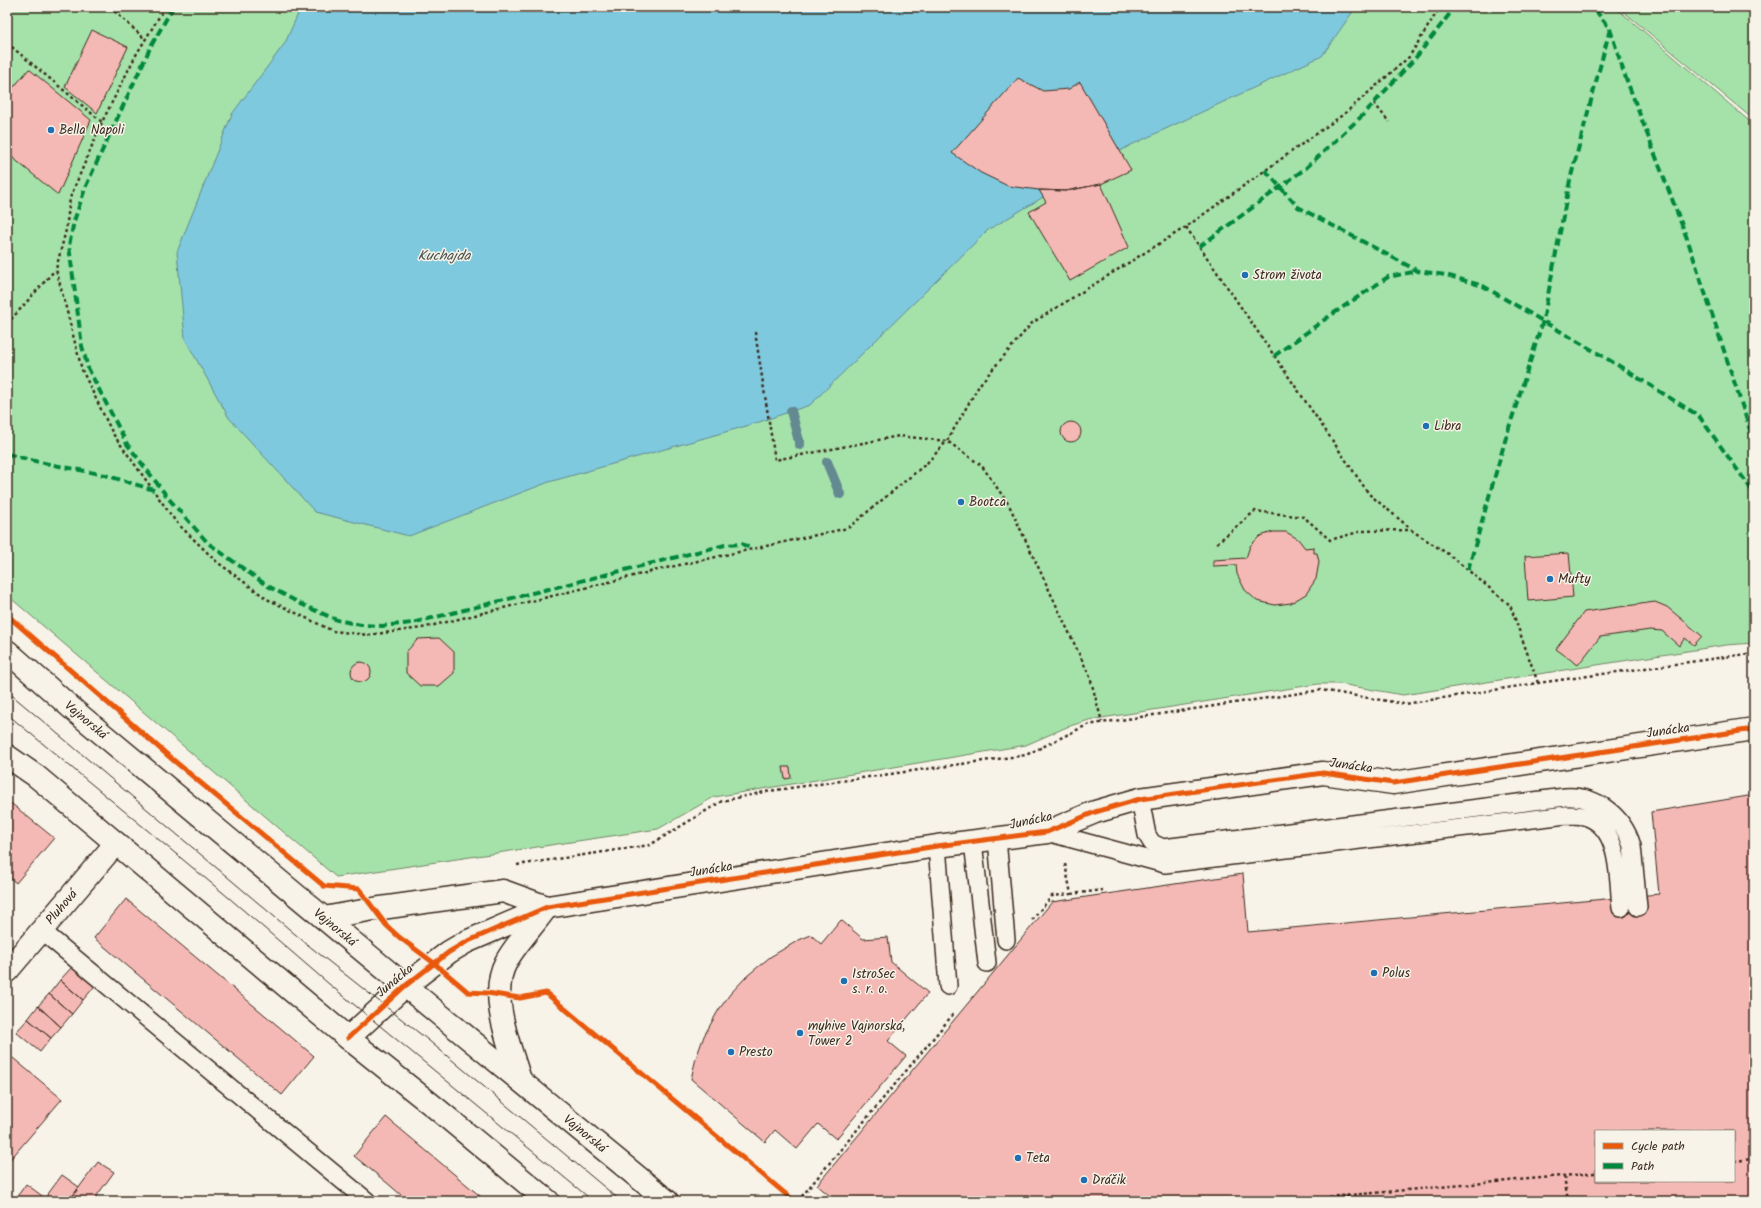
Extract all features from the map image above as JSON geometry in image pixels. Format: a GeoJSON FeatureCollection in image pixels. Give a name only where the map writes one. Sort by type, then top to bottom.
{"type":"FeatureCollection","features":[{"type":"Feature","properties":{"kind":"street","name":"Vajnorská"},"geometry":{"type":"LineString","coordinates":[[7,650],[82,717],[667,1201]]}},
{"type":"Feature","properties":{"kind":"street","name":"Junácka"},"geometry":{"type":"LineString","coordinates":[[348,1038],[406,986],[449,952],[466,942],[547,908],[937,846],[1047,832],[1095,812],[1140,799],[1323,773],[1393,783],[1754,729]]}},
{"type":"Feature","properties":{"kind":"street"},"geometry":{"type":"LineString","coordinates":[[7,756],[36,776],[348,1038],[548,1201]]}},
{"type":"Feature","properties":{"kind":"street","name":"Pluhová"},"geometry":{"type":"LineString","coordinates":[[7,971],[116,843]]}},
{"type":"Feature","properties":{"kind":"street"},"geometry":{"type":"LineString","coordinates":[[324,918],[374,909],[503,891],[547,908],[506,961],[500,982],[499,1006],[520,1080]]}},
{"type":"Feature","properties":{"kind":"lane"},"geometry":{"type":"LineString","coordinates":[[1164,856],[1575,797],[1589,800],[1601,805],[1612,813],[1624,827],[1632,846],[1638,907]]}},
{"type":"Feature","properties":{"kind":"lane"},"geometry":{"type":"LineString","coordinates":[[1140,799],[1147,835],[1164,856]]}},
{"type":"Feature","properties":{"kind":"lane"},"geometry":{"type":"LineString","coordinates":[[1047,832],[1164,856],[1566,815],[1585,816],[1598,823],[1608,834],[1614,846],[1621,908]]}},
{"type":"Feature","properties":{"kind":"lane"},"geometry":{"type":"LineString","coordinates":[[997,839],[1006,940]]}},
{"type":"Feature","properties":{"kind":"lane"},"geometry":{"type":"LineString","coordinates":[[973,842],[987,963]]}},
{"type":"Feature","properties":{"kind":"lane"},"geometry":{"type":"LineString","coordinates":[[937,846],[948,986]]}},
{"type":"Feature","properties":{"kind":"lane"},"geometry":{"type":"LineString","coordinates":[[42,931],[367,1201]]}},
{"type":"Feature","properties":{"kind":"path"},"geometry":{"type":"LineString","coordinates":[[110,7],[146,40]]}},
{"type":"Feature","properties":{"kind":"path"},"geometry":{"type":"LineString","coordinates":[[7,324],[56,269],[66,230],[70,198],[102,122],[136,55],[166,7]]}},
{"type":"Feature","properties":{"kind":"path"},"geometry":{"type":"LineString","coordinates":[[56,269],[82,370],[113,434],[176,522],[217,562],[267,599],[333,631],[368,635],[422,628],[666,568],[848,528],[927,463],[947,441],[980,384],[1032,323],[1186,227],[1344,114],[1409,57],[1440,7]]}},
{"type":"Feature","properties":{"kind":"path"},"geometry":{"type":"LineString","coordinates":[[7,43],[102,122]]}},
{"type":"Feature","properties":{"kind":"path"},"geometry":{"type":"LineString","coordinates":[[1374,103],[1389,122]]}},
{"type":"Feature","properties":{"kind":"path"},"geometry":{"type":"LineString","coordinates":[[1186,227],[1368,494],[1411,530],[1451,556],[1510,604],[1538,683]]}},
{"type":"Feature","properties":{"kind":"path"},"geometry":{"type":"LineString","coordinates":[[755,332],[775,460],[899,436],[947,441],[982,466],[1009,504],[1090,677],[1102,722]]}},
{"type":"Feature","properties":{"kind":"path"},"geometry":{"type":"LineString","coordinates":[[1217,543],[1255,511],[1304,516],[1330,540],[1362,530],[1411,530]]}},
{"type":"Feature","properties":{"kind":"path"},"geometry":{"type":"LineString","coordinates":[[516,865],[650,845],[722,801],[769,791],[1026,754],[1088,725],[1102,722],[1321,690],[1405,704],[1538,683],[1754,653]]}},
{"type":"Feature","properties":{"kind":"path"},"geometry":{"type":"LineString","coordinates":[[1067,873],[1071,894]]}},
{"type":"Feature","properties":{"kind":"path"},"geometry":{"type":"LineString","coordinates":[[1031,921],[1052,896],[1103,890]]}},
{"type":"Feature","properties":{"kind":"path"},"geometry":{"type":"LineString","coordinates":[[394,933],[411,946]]}},
{"type":"Feature","properties":{"kind":"path"},"geometry":{"type":"LineString","coordinates":[[456,982],[468,992]]}},
{"type":"Feature","properties":{"kind":"path"},"geometry":{"type":"LineString","coordinates":[[526,997],[546,993],[794,1201]]}},
{"type":"Feature","properties":{"kind":"path"},"geometry":{"type":"LineString","coordinates":[[798,1201],[960,1006]]}},
{"type":"Feature","properties":{"kind":"path"},"geometry":{"type":"LineString","coordinates":[[837,1154],[842,1156]]}},
{"type":"Feature","properties":{"kind":"path"},"geometry":{"type":"LineString","coordinates":[[1735,1160],[1754,1159]]}},
{"type":"Feature","properties":{"kind":"path"},"geometry":{"type":"LineString","coordinates":[[1329,1197],[1595,1173]]}},
{"type":"Feature","properties":{"kind":"path"},"geometry":{"type":"LineString","coordinates":[[1564,1176],[1568,1201]]}},
{"type":"Feature","properties":{"kind":"path"},"geometry":{"type":"LineString","coordinates":[[1347,1196],[1348,1201]]}},
{"type":"Feature","properties":{"kind":"green space"},"geometry":{"type":"Polygon","coordinates":[[[7,7],[1615,7],[1754,125],[1754,643],[1726,645],[1403,695],[1340,684],[1318,684],[1089,720],[1067,727],[1026,745],[714,797],[658,829],[336,877],[7,595],[7,7]]]}},
{"type":"Feature","properties":{"kind":"green space"},"geometry":{"type":"Polygon","coordinates":[[[1618,7],[1754,7],[1754,120],[1618,7]]]}},
{"type":"Feature","properties":{"kind":"water","name":"Kuchajda"},"geometry":{"type":"Polygon","coordinates":[[[301,7],[1356,7],[1322,56],[1129,146],[988,230],[810,405],[750,425],[549,482],[409,536],[315,512],[229,418],[185,339],[177,252],[232,114],[285,43],[301,7]]]}},
{"type":"Feature","properties":{"kind":"building"},"geometry":{"type":"Polygon","coordinates":[[[92,30],[128,47],[97,113],[65,87],[92,30]]]}},
{"type":"Feature","properties":{"kind":"building"},"geometry":{"type":"Polygon","coordinates":[[[29,69],[91,120],[58,195],[7,153],[7,95],[29,69]]]}},
{"type":"Feature","properties":{"kind":"building"},"geometry":{"type":"Polygon","coordinates":[[[1018,78],[1043,91],[1069,89],[1080,82],[1131,170],[1101,184],[1066,191],[1039,190],[1008,186],[981,173],[952,153],[1018,78]]]}},
{"type":"Feature","properties":{"kind":"building"},"geometry":{"type":"Polygon","coordinates":[[[1101,184],[1129,247],[1070,281],[1029,212],[1046,202],[1039,190],[1066,191],[1101,184]]]}},
{"type":"Feature","properties":{"kind":"building"},"geometry":{"type":"Polygon","coordinates":[[[1071,422],[1078,425],[1081,432],[1078,439],[1071,442],[1064,439],[1061,432],[1064,425],[1071,422]]]}},
{"type":"Feature","properties":{"kind":"building"},"geometry":{"type":"Polygon","coordinates":[[[1273,532],[1286,532],[1298,539],[1305,548],[1314,547],[1314,553],[1317,553],[1319,562],[1316,579],[1306,594],[1291,603],[1275,605],[1257,601],[1245,590],[1237,574],[1236,565],[1213,566],[1213,560],[1246,558],[1250,546],[1260,536],[1273,532]]]}},
{"type":"Feature","properties":{"kind":"building"},"geometry":{"type":"Polygon","coordinates":[[[1569,553],[1573,597],[1528,601],[1525,556],[1569,553]]]}},
{"type":"Feature","properties":{"kind":"building"},"geometry":{"type":"Polygon","coordinates":[[[1655,602],[1667,607],[1702,636],[1694,645],[1685,638],[1679,646],[1662,631],[1650,630],[1600,637],[1578,665],[1556,649],[1584,612],[1655,602]]]}},
{"type":"Feature","properties":{"kind":"building"},"geometry":{"type":"Polygon","coordinates":[[[439,638],[454,652],[454,673],[439,686],[420,686],[406,673],[406,652],[418,639],[439,638]]]}},
{"type":"Feature","properties":{"kind":"building"},"geometry":{"type":"Polygon","coordinates":[[[361,662],[368,665],[371,672],[368,679],[361,682],[354,679],[351,672],[354,665],[361,662]]]}},
{"type":"Feature","properties":{"kind":"building"},"geometry":{"type":"Polygon","coordinates":[[[783,767],[790,767],[791,778],[785,779],[783,767]]]}},
{"type":"Feature","properties":{"kind":"building","name":"Polus"},"geometry":{"type":"Polygon","coordinates":[[[1754,795],[1754,1201],[836,1201],[817,1185],[1052,902],[1243,874],[1248,932],[1659,894],[1651,812],[1754,795]]]}},
{"type":"Feature","properties":{"kind":"building"},"geometry":{"type":"Polygon","coordinates":[[[7,800],[54,838],[16,883],[7,875],[7,800]]]}},
{"type":"Feature","properties":{"kind":"building"},"geometry":{"type":"Polygon","coordinates":[[[126,899],[314,1056],[282,1095],[94,938],[126,899]]]}},
{"type":"Feature","properties":{"kind":"building","name":"myhive Vajnorská, Tower 2"},"geometry":{"type":"Polygon","coordinates":[[[841,920],[863,939],[888,937],[891,962],[928,993],[888,1041],[906,1056],[836,1139],[818,1124],[797,1149],[775,1130],[765,1142],[691,1079],[696,1058],[704,1036],[718,1011],[730,994],[747,976],[770,957],[799,940],[811,935],[821,944],[841,920]]]}},
{"type":"Feature","properties":{"kind":"building"},"geometry":{"type":"Polygon","coordinates":[[[72,967],[95,986],[83,1000],[60,980],[72,967]]]}},
{"type":"Feature","properties":{"kind":"building"},"geometry":{"type":"Polygon","coordinates":[[[60,980],[83,1000],[72,1014],[49,994],[60,980]]]}},
{"type":"Feature","properties":{"kind":"building"},"geometry":{"type":"Polygon","coordinates":[[[49,994],[72,1014],[61,1027],[38,1006],[49,994]]]}},
{"type":"Feature","properties":{"kind":"building"},"geometry":{"type":"Polygon","coordinates":[[[38,1006],[61,1027],[51,1038],[28,1019],[38,1006]]]}},
{"type":"Feature","properties":{"kind":"building"},"geometry":{"type":"Polygon","coordinates":[[[28,1019],[51,1038],[40,1052],[16,1032],[28,1019]]]}},
{"type":"Feature","properties":{"kind":"building"},"geometry":{"type":"Polygon","coordinates":[[[7,1053],[62,1099],[8,1162],[7,1160],[7,1053]]]}},
{"type":"Feature","properties":{"kind":"building"},"geometry":{"type":"Polygon","coordinates":[[[386,1117],[486,1201],[408,1201],[354,1156],[386,1117]]]}},
{"type":"Feature","properties":{"kind":"building"},"geometry":{"type":"Polygon","coordinates":[[[98,1162],[114,1172],[93,1201],[69,1201],[98,1162]]]}},
{"type":"Feature","properties":{"kind":"building"},"geometry":{"type":"Polygon","coordinates":[[[62,1175],[79,1187],[69,1201],[14,1201],[26,1184],[45,1198],[62,1175]]]}},
{"type":"Feature","properties":{"kind":"waterway"},"geometry":{"type":"LineString","coordinates":[[791,411],[800,445]]}},
{"type":"Feature","properties":{"kind":"waterway"},"geometry":{"type":"LineString","coordinates":[[827,462],[840,494]]}},
{"type":"Feature","properties":{"kind":"tram line"},"geometry":{"type":"LineString","coordinates":[[7,691],[308,945],[428,1040],[621,1201]]}},
{"type":"Feature","properties":{"kind":"tram line"},"geometry":{"type":"LineString","coordinates":[[7,714],[228,897],[329,984],[593,1201]]}},
{"type":"Feature","properties":{"kind":"marked path"},"geometry":{"type":"LineString","coordinates":[[173,7],[151,46],[86,186],[74,221],[69,246],[82,346],[88,368],[127,444],[169,499],[208,543],[266,585],[303,605],[337,620],[361,625],[382,626],[412,623],[725,545],[742,544],[752,549]]}},
{"type":"Feature","properties":{"kind":"marked path"},"geometry":{"type":"LineString","coordinates":[[1199,247],[1306,168],[1363,115],[1417,56],[1455,7]]}},
{"type":"Feature","properties":{"kind":"marked path"},"geometry":{"type":"LineString","coordinates":[[1468,570],[1507,434],[1543,321],[1570,180],[1610,29],[1593,7]]}},
{"type":"Feature","properties":{"kind":"marked path"},"geometry":{"type":"LineString","coordinates":[[1610,29],[1624,73],[1688,241],[1754,442]]}},
{"type":"Feature","properties":{"kind":"marked path"},"geometry":{"type":"LineString","coordinates":[[1265,170],[1298,207],[1418,271],[1446,275],[1483,286],[1616,364],[1699,416],[1754,493]]}},
{"type":"Feature","properties":{"kind":"marked path"},"geometry":{"type":"LineString","coordinates":[[1274,356],[1331,315],[1388,277],[1418,271]]}},
{"type":"Feature","properties":{"kind":"marked path"},"geometry":{"type":"LineString","coordinates":[[7,454],[105,475],[154,490]]}},
{"type":"Feature","properties":{"kind":"cycle path"},"geometry":{"type":"LineString","coordinates":[[7,615],[172,759],[324,886],[359,889],[386,925],[468,992],[520,998],[546,993],[794,1201]]}},
{"type":"Feature","properties":{"kind":"cycle path"},"geometry":{"type":"LineString","coordinates":[[348,1038],[405,986],[449,952],[466,942],[547,907],[937,846],[1047,832],[1095,812],[1140,799],[1323,773],[1393,783],[1754,729]]}},
{"type":"Feature","properties":{"kind":"place","name":"Bella Napoli"},"geometry":{"type":"Point","coordinates":[51,130]}},
{"type":"Feature","properties":{"kind":"place","name":"Strom života"},"geometry":{"type":"Point","coordinates":[1245,275]}},
{"type":"Feature","properties":{"kind":"place","name":"Libra"},"geometry":{"type":"Point","coordinates":[1426,426]}},
{"type":"Feature","properties":{"kind":"place","name":"Bootca"},"geometry":{"type":"Point","coordinates":[961,502]}},
{"type":"Feature","properties":{"kind":"place","name":"Mufty"},"geometry":{"type":"Point","coordinates":[1550,579]}},
{"type":"Feature","properties":{"kind":"place","name":"Polus"},"geometry":{"type":"Point","coordinates":[1374,973]}},
{"type":"Feature","properties":{"kind":"place","name":"IstroSec s. r. o."},"geometry":{"type":"Point","coordinates":[844,981]}},
{"type":"Feature","properties":{"kind":"place","name":"myhive Vajnorská, Tower 2"},"geometry":{"type":"Point","coordinates":[800,1033]}},
{"type":"Feature","properties":{"kind":"place","name":"Presto"},"geometry":{"type":"Point","coordinates":[731,1052]}},
{"type":"Feature","properties":{"kind":"place","name":"Teta"},"geometry":{"type":"Point","coordinates":[1018,1158]}},
{"type":"Feature","properties":{"kind":"place","name":"Dráčik"},"geometry":{"type":"Point","coordinates":[1084,1180]}}]}
